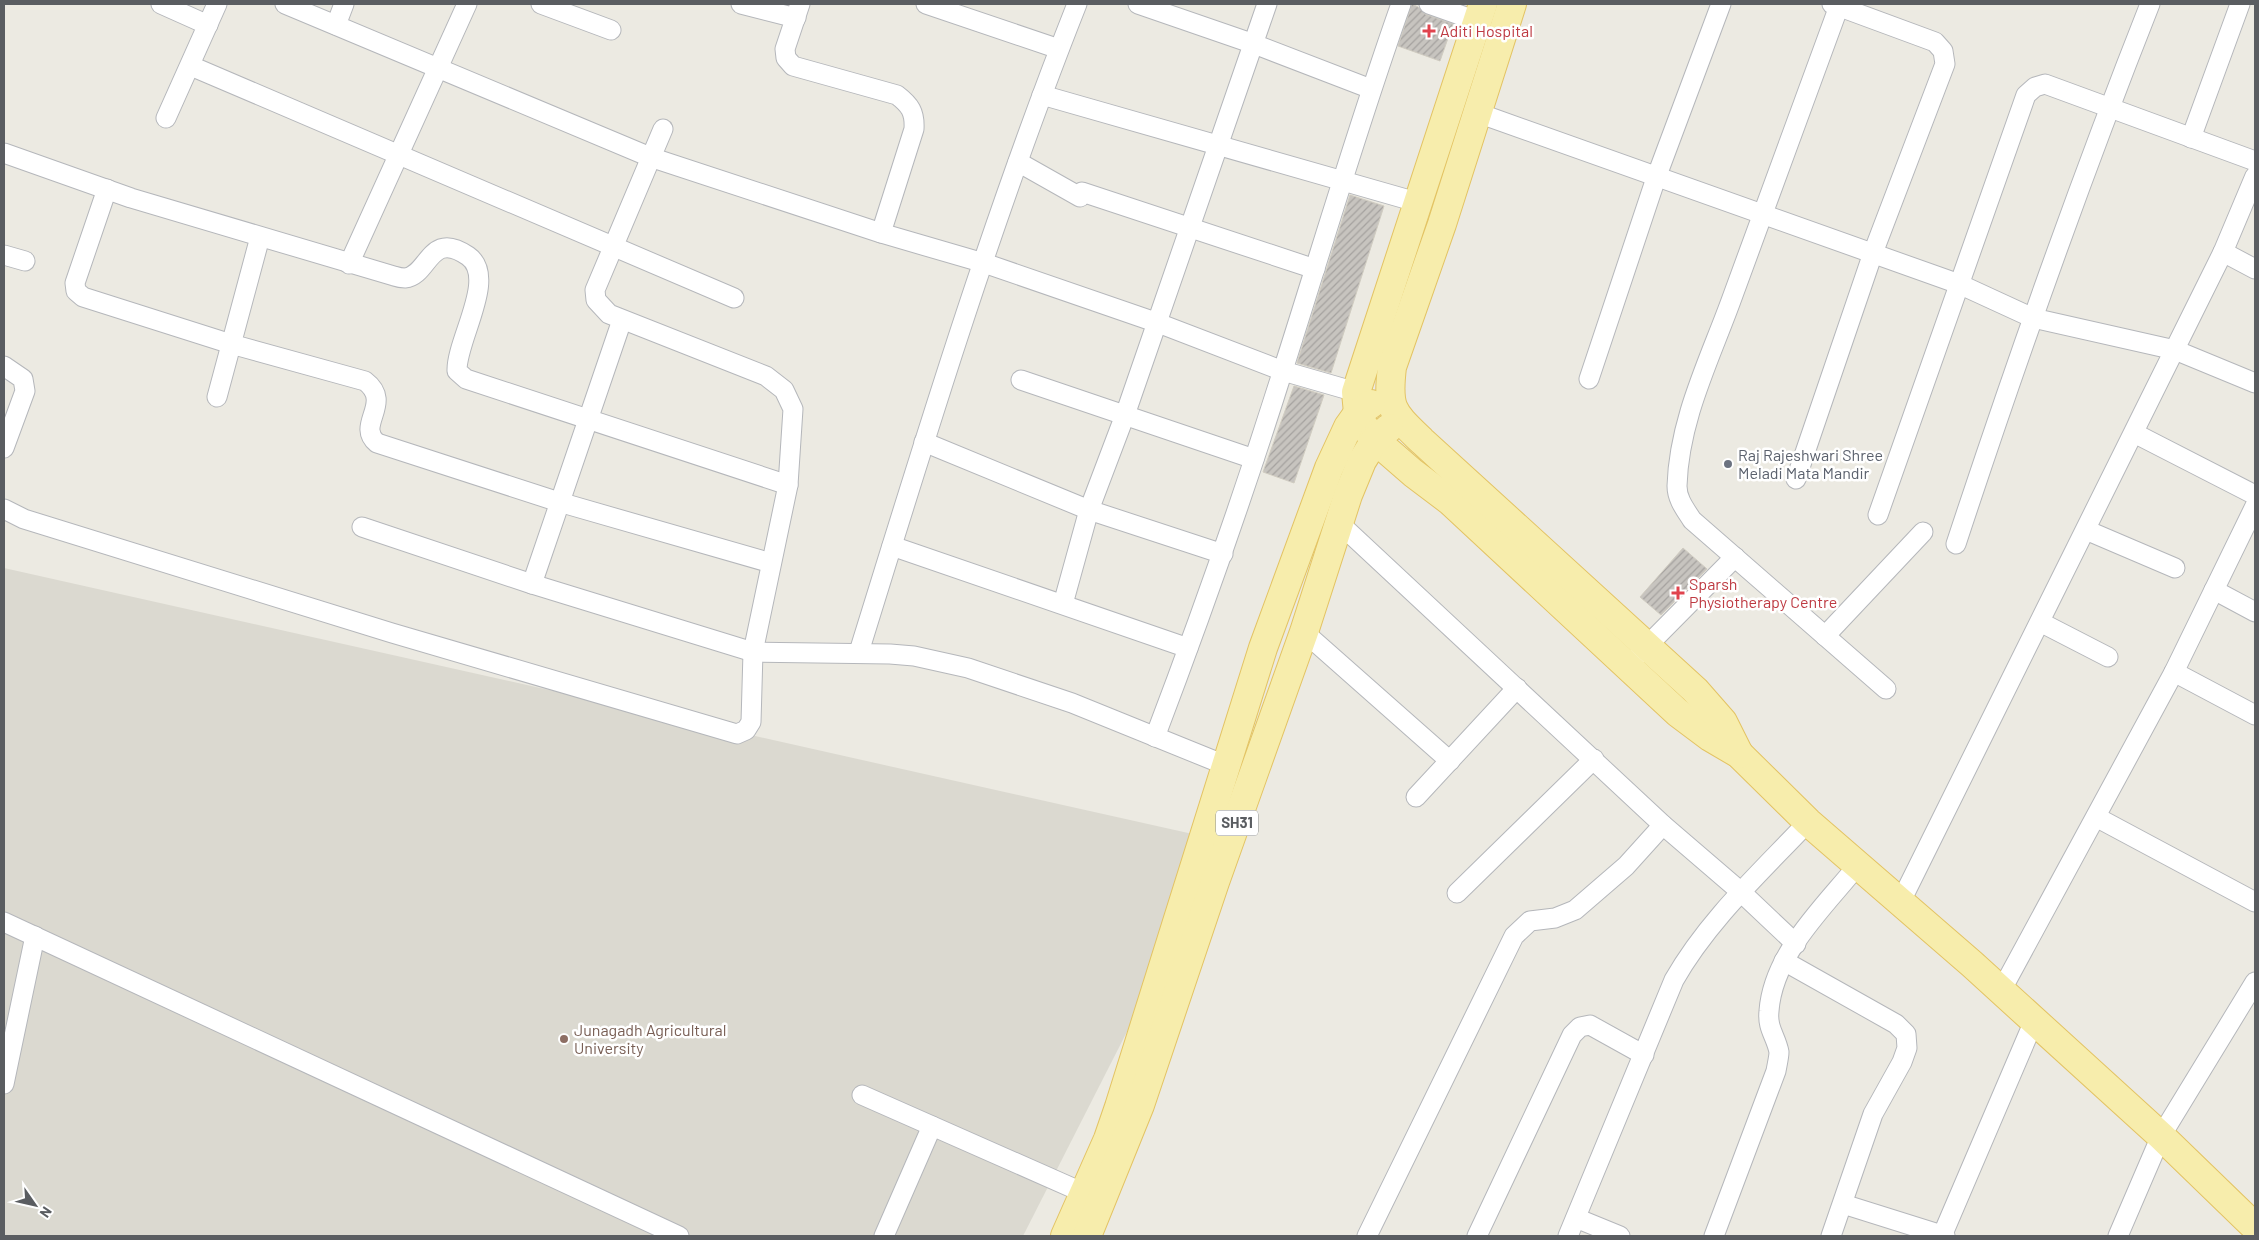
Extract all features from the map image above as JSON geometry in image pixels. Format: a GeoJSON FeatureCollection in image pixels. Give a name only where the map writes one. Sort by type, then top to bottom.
{"type":"FeatureCollection","features":[{"type":"Feature","properties":{"kind":"main road"},"geometry":{"type":"LineString","coordinates":[[1512,4],[1478,114],[1392,367],[1389,391],[1391,405],[1399,419],[1695,690],[1723,722],[1739,754]]}},
{"type":"Feature","properties":{"kind":"main road"},"geometry":{"type":"LineString","coordinates":[[1065,1236],[1108,1139],[1262,648],[1326,477],[1357,402],[1480,12]]}},
{"type":"Feature","properties":{"kind":"main road"},"geometry":{"type":"LineString","coordinates":[[1357,402],[1389,391]]}},
{"type":"Feature","properties":{"kind":"main road"},"geometry":{"type":"LineString","coordinates":[[1357,402],[1364,425],[1375,440],[1413,474],[1450,501],[1678,713],[1710,737],[1739,754],[1808,822],[2001,990],[2161,1136],[2255,1227]]}},
{"type":"Feature","properties":{"kind":"main road","name":"SH31"},"geometry":{"type":"LineString","coordinates":[[1087,1236],[1140,1105],[1215,882],[1304,632],[1339,523],[1362,461],[1375,440],[1399,419]]}},
{"type":"Feature","properties":{"kind":"street"},"geometry":{"type":"LineString","coordinates":[[161,4],[208,25]]}},
{"type":"Feature","properties":{"kind":"street"},"geometry":{"type":"LineString","coordinates":[[166,118],[191,66],[217,4]]}},
{"type":"Feature","properties":{"kind":"street"},"geometry":{"type":"LineString","coordinates":[[284,4],[650,157],[881,233],[984,263],[1158,323],[1283,371],[1357,402]]}},
{"type":"Feature","properties":{"kind":"street"},"geometry":{"type":"LineString","coordinates":[[336,25],[344,4]]}},
{"type":"Feature","properties":{"kind":"street"},"geometry":{"type":"LineString","coordinates":[[349,264],[467,4]]}},
{"type":"Feature","properties":{"kind":"street"},"geometry":{"type":"LineString","coordinates":[[541,4],[611,30]]}},
{"type":"Feature","properties":{"kind":"street"},"geometry":{"type":"LineString","coordinates":[[741,4],[798,11],[785,49],[786,58],[792,66],[897,95],[910,105],[914,117],[914,129],[881,233]]}},
{"type":"Feature","properties":{"kind":"street"},"geometry":{"type":"LineString","coordinates":[[926,4],[1059,49]]}},
{"type":"Feature","properties":{"kind":"street"},"geometry":{"type":"LineString","coordinates":[[859,652],[924,442],[984,263],[1042,95],[1077,4]]}},
{"type":"Feature","properties":{"kind":"street"},"geometry":{"type":"LineString","coordinates":[[1138,4],[1185,12],[1254,44],[1371,89]]}},
{"type":"Feature","properties":{"kind":"street"},"geometry":{"type":"LineString","coordinates":[[1064,604],[1089,510],[1158,323],[1189,227],[1267,4]]}},
{"type":"Feature","properties":{"kind":"street"},"geometry":{"type":"LineString","coordinates":[[1155,737],[1222,554],[1254,459],[1371,89],[1401,4]]}},
{"type":"Feature","properties":{"kind":"street"},"geometry":{"type":"LineString","coordinates":[[1430,4],[1480,12]]}},
{"type":"Feature","properties":{"kind":"street"},"geometry":{"type":"LineString","coordinates":[[1589,379],[1656,178],[1721,4]]}},
{"type":"Feature","properties":{"kind":"street"},"geometry":{"type":"LineString","coordinates":[[1956,544],[2032,318],[2108,109],[2150,4]]}},
{"type":"Feature","properties":{"kind":"street"},"geometry":{"type":"LineString","coordinates":[[2191,138],[2240,4]]}},
{"type":"Feature","properties":{"kind":"street"},"geometry":{"type":"LineString","coordinates":[[1796,478],[1873,254],[1945,64],[1943,50],[1935,42],[1835,5],[1762,215],[1695,395],[1680,457],[1677,488],[1680,503],[1692,520],[1886,689]]}},
{"type":"Feature","properties":{"kind":"street"},"geometry":{"type":"LineString","coordinates":[[191,66],[339,131],[399,154],[734,298]]}},
{"type":"Feature","properties":{"kind":"street"},"geometry":{"type":"LineString","coordinates":[[1878,516],[2026,95],[2035,87],[2045,84],[2108,109],[2255,160]]}},
{"type":"Feature","properties":{"kind":"street"},"geometry":{"type":"LineString","coordinates":[[1042,95],[1420,203]]}},
{"type":"Feature","properties":{"kind":"street"},"geometry":{"type":"LineString","coordinates":[[1478,114],[1959,284],[2032,318],[2175,350],[2255,384]]}},
{"type":"Feature","properties":{"kind":"street"},"geometry":{"type":"LineString","coordinates":[[4,509],[24,519],[392,633],[737,734],[746,730],[751,722],[758,653],[771,564],[788,485],[793,409],[784,390],[766,376],[622,320],[610,314],[596,300],[595,290],[650,157],[664,129]]}},
{"type":"Feature","properties":{"kind":"street"},"geometry":{"type":"LineString","coordinates":[[4,153],[107,189],[260,237],[349,264],[406,278],[423,265],[432,253],[444,249],[460,251],[476,261],[480,272],[478,293],[457,358],[457,371],[466,379],[788,485]]}},
{"type":"Feature","properties":{"kind":"street"},"geometry":{"type":"LineString","coordinates":[[1018,162],[1081,195],[1189,227],[1315,269]]}},
{"type":"Feature","properties":{"kind":"street"},"geometry":{"type":"LineString","coordinates":[[1900,903],[2223,252],[2255,176]]}},
{"type":"Feature","properties":{"kind":"street"},"geometry":{"type":"LineString","coordinates":[[107,189],[75,283],[76,291],[83,297],[231,344],[364,381],[376,392],[377,398],[370,432],[372,438],[377,443],[559,502],[771,564]]}},
{"type":"Feature","properties":{"kind":"street"},"geometry":{"type":"LineString","coordinates":[[216,397],[260,237]]}},
{"type":"Feature","properties":{"kind":"street"},"geometry":{"type":"LineString","coordinates":[[2223,252],[2255,269]]}},
{"type":"Feature","properties":{"kind":"street"},"geometry":{"type":"LineString","coordinates":[[4,254],[25,261]]}},
{"type":"Feature","properties":{"kind":"street"},"geometry":{"type":"LineString","coordinates":[[532,584],[622,320]]}},
{"type":"Feature","properties":{"kind":"street"},"geometry":{"type":"LineString","coordinates":[[4,366],[22,379],[26,391],[4,448]]}},
{"type":"Feature","properties":{"kind":"street"},"geometry":{"type":"LineString","coordinates":[[1021,380],[1254,459]]}},
{"type":"Feature","properties":{"kind":"street"},"geometry":{"type":"LineString","coordinates":[[2134,433],[2255,496]]}},
{"type":"Feature","properties":{"kind":"street"},"geometry":{"type":"LineString","coordinates":[[924,442],[1089,510],[1222,554]]}},
{"type":"Feature","properties":{"kind":"street"},"geometry":{"type":"LineString","coordinates":[[2001,990],[2174,672],[2255,506]]}},
{"type":"Feature","properties":{"kind":"street"},"geometry":{"type":"LineString","coordinates":[[1339,523],[1663,825],[1741,892],[1796,944]]}},
{"type":"Feature","properties":{"kind":"street"},"geometry":{"type":"LineString","coordinates":[[362,527],[532,584],[758,653],[859,652],[914,656],[968,668],[1072,702],[1225,765]]}},
{"type":"Feature","properties":{"kind":"street"},"geometry":{"type":"LineString","coordinates":[[2086,530],[2175,568]]}},
{"type":"Feature","properties":{"kind":"street"},"geometry":{"type":"LineString","coordinates":[[1825,636],[1923,532]]}},
{"type":"Feature","properties":{"kind":"street"},"geometry":{"type":"LineString","coordinates":[[892,546],[1188,648]]}},
{"type":"Feature","properties":{"kind":"street"},"geometry":{"type":"LineString","coordinates":[[1628,666],[1735,557]]}},
{"type":"Feature","properties":{"kind":"street"},"geometry":{"type":"LineString","coordinates":[[2214,590],[2255,612]]}},
{"type":"Feature","properties":{"kind":"street"},"geometry":{"type":"LineString","coordinates":[[2040,622],[2108,657]]}},
{"type":"Feature","properties":{"kind":"street"},"geometry":{"type":"LineString","coordinates":[[1304,632],[1450,761]]}},
{"type":"Feature","properties":{"kind":"street"},"geometry":{"type":"LineString","coordinates":[[2174,672],[2255,714]]}},
{"type":"Feature","properties":{"kind":"street"},"geometry":{"type":"LineString","coordinates":[[1416,797],[1517,688]]}},
{"type":"Feature","properties":{"kind":"street"},"geometry":{"type":"LineString","coordinates":[[1457,894],[1594,759]]}},
{"type":"Feature","properties":{"kind":"street"},"geometry":{"type":"LineString","coordinates":[[2096,817],[2255,902]]}},
{"type":"Feature","properties":{"kind":"street"},"geometry":{"type":"LineString","coordinates":[[1568,1236],[1674,980],[1691,950],[1741,892],[1808,822]]}},
{"type":"Feature","properties":{"kind":"street"},"geometry":{"type":"LineString","coordinates":[[1367,1236],[1514,936],[1530,922],[1555,918],[1575,910],[1626,866],[1663,825]]}},
{"type":"Feature","properties":{"kind":"street"},"geometry":{"type":"LineString","coordinates":[[1714,1236],[1776,1071],[1779,1052],[1769,1028],[1769,1010],[1775,981],[1784,961],[1796,944],[1858,865]]}},
{"type":"Feature","properties":{"kind":"street"},"geometry":{"type":"LineString","coordinates":[[4,922],[679,1236]]}},
{"type":"Feature","properties":{"kind":"street"},"geometry":{"type":"LineString","coordinates":[[4,1084],[35,936]]}},
{"type":"Feature","properties":{"kind":"street"},"geometry":{"type":"LineString","coordinates":[[1784,961],[1896,1024],[1906,1034],[1907,1048],[1902,1062],[1873,1114],[1831,1236]]}},
{"type":"Feature","properties":{"kind":"street"},"geometry":{"type":"LineString","coordinates":[[2118,1236],[2161,1136],[2255,982]]}},
{"type":"Feature","properties":{"kind":"street"},"geometry":{"type":"LineString","coordinates":[[1843,1204],[1943,1236],[2034,1021]]}},
{"type":"Feature","properties":{"kind":"street"},"geometry":{"type":"LineString","coordinates":[[1477,1236],[1572,1035],[1580,1027],[1590,1025],[1644,1055]]}},
{"type":"Feature","properties":{"kind":"street"},"geometry":{"type":"LineString","coordinates":[[862,1096],[1084,1193]]}},
{"type":"Feature","properties":{"kind":"street"},"geometry":{"type":"LineString","coordinates":[[884,1236],[932,1126]]}},
{"type":"Feature","properties":{"kind":"street"},"geometry":{"type":"LineString","coordinates":[[1576,1218],[1620,1236]]}},
{"type":"Feature","properties":{"kind":"shaded area","name":"Junagadh Agricultural University"},"geometry":{"type":"Polygon","coordinates":[[[4,568],[1224,841],[1023,1236],[4,1236],[4,568]]]}},
{"type":"Feature","properties":{"kind":"building"},"geometry":{"type":"Polygon","coordinates":[[[1412,4],[1425,14],[1453,24],[1440,61],[1398,46],[1412,4]]]}},
{"type":"Feature","properties":{"kind":"building"},"geometry":{"type":"Polygon","coordinates":[[[1350,195],[1384,206],[1331,373],[1297,363],[1350,195]]]}},
{"type":"Feature","properties":{"kind":"building"},"geometry":{"type":"Polygon","coordinates":[[[1294,386],[1324,395],[1294,483],[1263,472],[1294,386]]]}},
{"type":"Feature","properties":{"kind":"building"},"geometry":{"type":"Polygon","coordinates":[[[1683,548],[1707,569],[1661,615],[1640,597],[1683,548]]]}},
{"type":"Feature","properties":{"kind":"place","name":"Aditi Hospital"},"geometry":{"type":"Point","coordinates":[1429,31]}},
{"type":"Feature","properties":{"kind":"place","name":"Raj Rajeshwari Shree Meladi Mata Mandir"},"geometry":{"type":"Point","coordinates":[1728,464]}},
{"type":"Feature","properties":{"kind":"place","name":"Sparsh Physiotherapy Centre"},"geometry":{"type":"Point","coordinates":[1678,593]}},
{"type":"Feature","properties":{"kind":"place","name":"Junagadh Agricultural University"},"geometry":{"type":"Point","coordinates":[564,1039]}}]}
